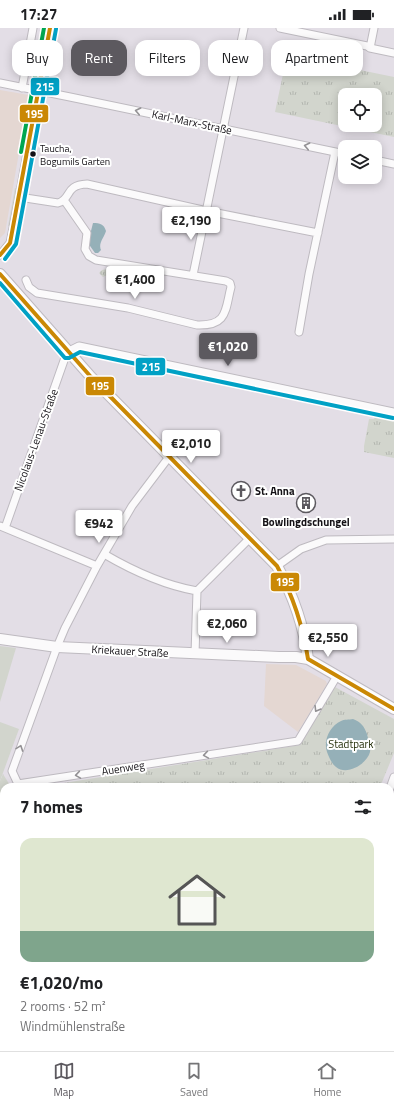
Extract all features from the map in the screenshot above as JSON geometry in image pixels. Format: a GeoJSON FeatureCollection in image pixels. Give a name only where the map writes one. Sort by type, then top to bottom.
{"type":"FeatureCollection","features":[{"type":"Feature","properties":{"kind":"main road"},"geometry":{"type":"LineString","coordinates":[[1,278],[68,352],[277,566],[294,602],[305,638],[308,659],[394,709]]}},
{"type":"Feature","properties":{"kind":"main road","name":"Kriekauer Straße"},"geometry":{"type":"LineString","coordinates":[[0,639],[57,647],[195,654],[296,657],[308,659]]}},
{"type":"Feature","properties":{"kind":"street"},"geometry":{"type":"LineString","coordinates":[[22,88],[33,28]]}},
{"type":"Feature","properties":{"kind":"street"},"geometry":{"type":"LineString","coordinates":[[0,254],[10,243],[50,28]]}},
{"type":"Feature","properties":{"kind":"street"},"geometry":{"type":"LineString","coordinates":[[193,275],[244,28]]}},
{"type":"Feature","properties":{"kind":"street"},"geometry":{"type":"LineString","coordinates":[[280,28],[366,46],[394,54]]}},
{"type":"Feature","properties":{"kind":"street"},"geometry":{"type":"LineString","coordinates":[[370,48],[374,28]]}},
{"type":"Feature","properties":{"kind":"street","name":"Karl-Marx-Straße"},"geometry":{"type":"LineString","coordinates":[[0,83],[338,153]]}},
{"type":"Feature","properties":{"kind":"street"},"geometry":{"type":"LineString","coordinates":[[299,332],[335,152]]}},
{"type":"Feature","properties":{"kind":"street"},"geometry":{"type":"LineString","coordinates":[[382,161],[394,164]]}},
{"type":"Feature","properties":{"kind":"street"},"geometry":{"type":"LineString","coordinates":[[19,197],[56,204],[64,200],[71,188],[78,185],[87,184],[207,211],[318,233]]}},
{"type":"Feature","properties":{"kind":"street"},"geometry":{"type":"LineString","coordinates":[[26,280],[30,288],[39,293],[128,308],[197,325],[207,325],[215,322],[226,312],[231,285],[225,281],[93,259],[84,249],[87,233],[64,200]]}},
{"type":"Feature","properties":{"kind":"street"},"geometry":{"type":"LineString","coordinates":[[68,352],[79,346],[394,412]]}},
{"type":"Feature","properties":{"kind":"street","name":"Nicolaus-Lenau-Straße"},"geometry":{"type":"LineString","coordinates":[[2,527],[68,352]]}},
{"type":"Feature","properties":{"kind":"street"},"geometry":{"type":"LineString","coordinates":[[57,647],[65,628],[97,566],[132,506],[169,457]]}},
{"type":"Feature","properties":{"kind":"street"},"geometry":{"type":"LineString","coordinates":[[2,527],[97,566]]}},
{"type":"Feature","properties":{"kind":"street"},"geometry":{"type":"LineString","coordinates":[[195,654],[197,591],[250,538]]}},
{"type":"Feature","properties":{"kind":"street"},"geometry":{"type":"LineString","coordinates":[[277,566],[301,549],[326,540],[394,539]]}},
{"type":"Feature","properties":{"kind":"street"},"geometry":{"type":"LineString","coordinates":[[104,554],[130,569],[156,580],[176,587],[197,591]]}},
{"type":"Feature","properties":{"kind":"street","name":"Auenweg"},"geometry":{"type":"LineString","coordinates":[[18,783],[12,771],[57,647]]}},
{"type":"Feature","properties":{"kind":"street","name":"Auenweg"},"geometry":{"type":"LineString","coordinates":[[25,783],[298,741],[337,676]]}},
{"type":"Feature","properties":{"kind":"shaded area"},"geometry":{"type":"Polygon","coordinates":[[[0,90],[29,95],[5,233],[0,238],[0,90]]]}},
{"type":"Feature","properties":{"kind":"shaded area"},"geometry":{"type":"Polygon","coordinates":[[[266,664],[296,665],[326,681],[327,684],[298,732],[264,706],[266,664]]]}},
{"type":"Feature","properties":{"kind":"green space"},"geometry":{"type":"Polygon","coordinates":[[[44,28],[46,28],[44,40],[42,40],[44,28]]]}},
{"type":"Feature","properties":{"kind":"green space"},"geometry":{"type":"Polygon","coordinates":[[[363,71],[394,77],[394,137],[370,132],[382,132],[382,88],[338,88],[338,125],[275,112],[283,76],[363,76],[363,71]]]}},
{"type":"Feature","properties":{"kind":"green space"},"geometry":{"type":"Polygon","coordinates":[[[31,99],[33,100],[27,134],[25,134],[31,99]]]}},
{"type":"Feature","properties":{"kind":"green space"},"geometry":{"type":"Polygon","coordinates":[[[15,188],[17,188],[10,226],[8,226],[15,188]]]}},
{"type":"Feature","properties":{"kind":"green space"},"geometry":{"type":"Polygon","coordinates":[[[102,270],[113,270],[118,276],[107,275],[103,277],[99,273],[102,270]]]}},
{"type":"Feature","properties":{"kind":"green space"},"geometry":{"type":"Polygon","coordinates":[[[376,415],[394,418],[394,458],[364,452],[369,419],[374,419],[376,415]]]}},
{"type":"Feature","properties":{"kind":"green space"},"geometry":{"type":"Polygon","coordinates":[[[0,646],[16,648],[0,702],[0,646]]]}},
{"type":"Feature","properties":{"kind":"green space","name":"Stadtpark"},"geometry":{"type":"Polygon","coordinates":[[[335,687],[394,719],[394,753],[382,783],[64,783],[300,745],[335,687]]]}},
{"type":"Feature","properties":{"kind":"green space"},"geometry":{"type":"Polygon","coordinates":[[[0,722],[19,729],[0,781],[0,722]]]}},
{"type":"Feature","properties":{"kind":"green space"},"geometry":{"type":"Polygon","coordinates":[[[3,774],[9,783],[0,783],[3,774]]]}},
{"type":"Feature","properties":{"kind":"water"},"geometry":{"type":"Polygon","coordinates":[[[93,223],[101,224],[106,231],[101,243],[101,250],[98,253],[95,253],[88,243],[93,223]]]}},
{"type":"Feature","properties":{"kind":"water"},"geometry":{"type":"Polygon","coordinates":[[[353,719],[358,721],[365,729],[370,752],[365,761],[356,767],[346,770],[340,769],[331,762],[329,758],[326,747],[328,734],[337,723],[344,720],[353,719]]]}},
{"type":"Feature","properties":{"kind":"transit line"},"geometry":{"type":"LineString","coordinates":[[21,152],[44,28]]}},
{"type":"Feature","properties":{"kind":"transit line","name":"195"},"geometry":{"type":"LineString","coordinates":[[0,255],[10,243],[50,28]]}},
{"type":"Feature","properties":{"kind":"transit line","name":"215"},"geometry":{"type":"LineString","coordinates":[[5,259],[16,244],[56,29]]}},
{"type":"Feature","properties":{"kind":"transit line","name":"195"},"geometry":{"type":"LineString","coordinates":[[0,274],[91,377],[277,566],[297,611],[308,659],[394,709]]}},
{"type":"Feature","properties":{"kind":"transit line","name":"215"},"geometry":{"type":"LineString","coordinates":[[0,283],[65,358],[69,358],[80,352],[393,418]]}},
{"type":"Feature","properties":{"kind":"place","name":"Taucha, Bogumils Garten"},"geometry":{"type":"Point","coordinates":[33,154]}},
{"type":"Feature","properties":{"kind":"place","name":"St. Anna"},"geometry":{"type":"Point","coordinates":[241,491]}},
{"type":"Feature","properties":{"kind":"place","name":"Bowlingdschungel"},"geometry":{"type":"Point","coordinates":[306,503]}}]}
